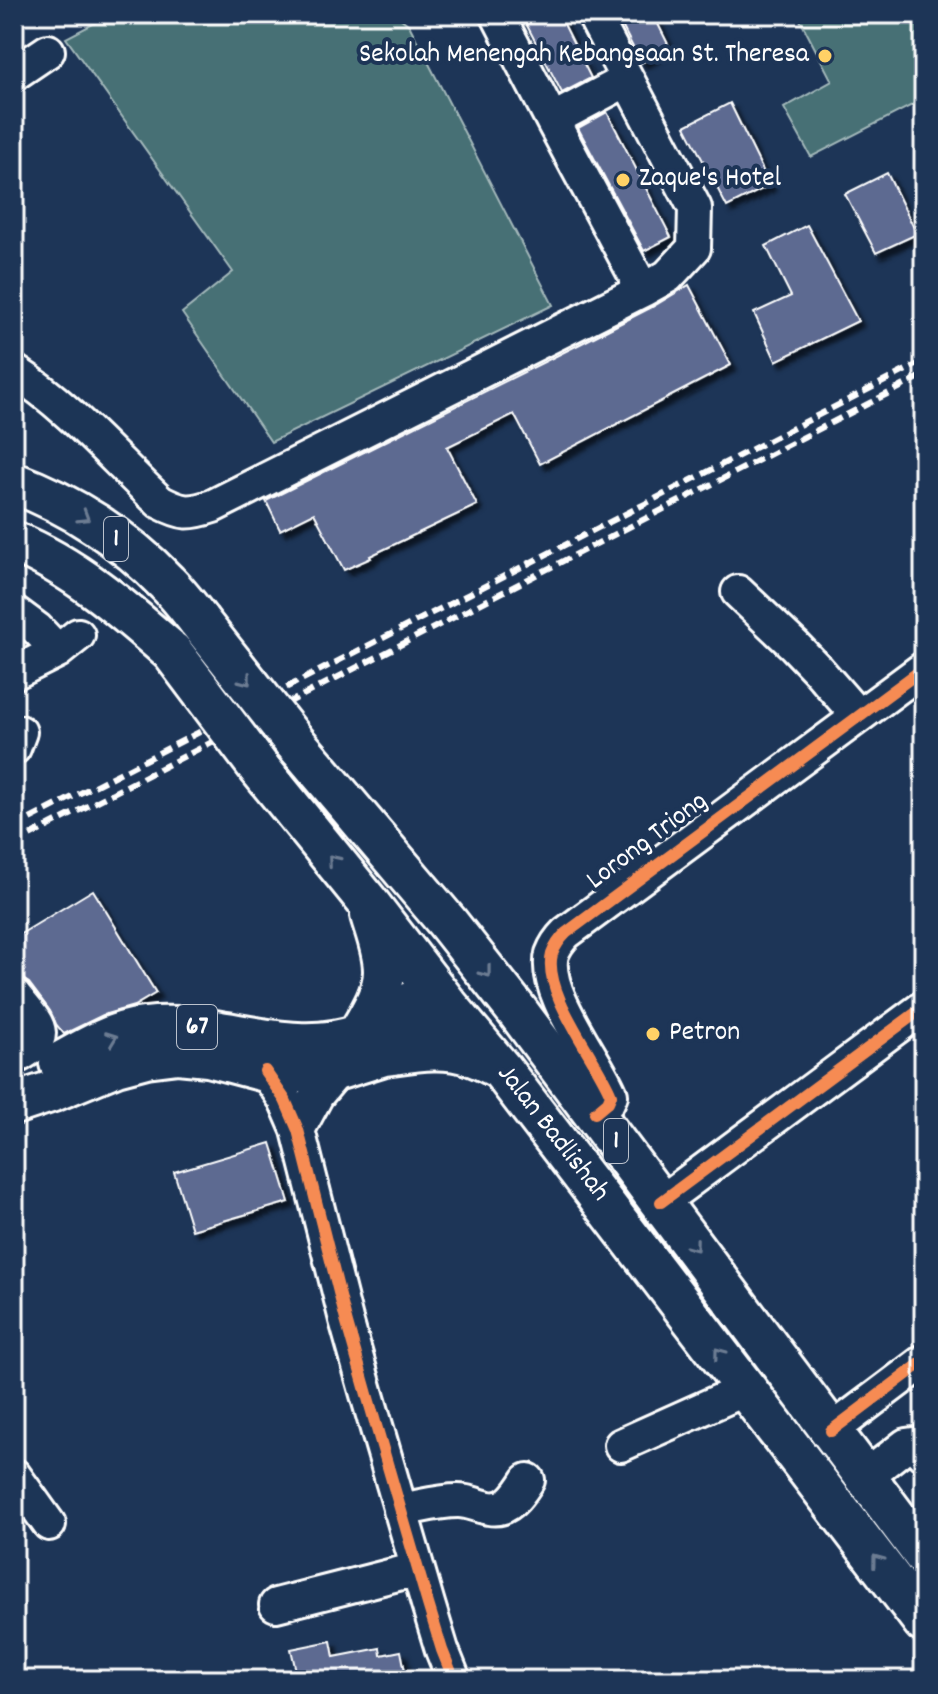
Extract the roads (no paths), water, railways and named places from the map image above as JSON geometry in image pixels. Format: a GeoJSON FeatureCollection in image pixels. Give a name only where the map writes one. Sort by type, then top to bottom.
{"type":"FeatureCollection","features":[{"type":"Feature","properties":{"kind":"main road","name":"Jalan Badlishah"},"geometry":{"type":"LineString","coordinates":[[14,483],[65,505],[105,531],[167,583],[297,746],[447,922],[595,1113],[924,1555]]}},
{"type":"Feature","properties":{"kind":"main road"},"geometry":{"type":"LineString","coordinates":[[14,525],[38,541],[50,559]]}},
{"type":"Feature","properties":{"kind":"main road","name":"1"},"geometry":{"type":"LineString","coordinates":[[14,542],[50,559]]}},
{"type":"Feature","properties":{"kind":"main road","name":"Jalan Badlishah"},"geometry":{"type":"LineString","coordinates":[[50,559],[124,610],[172,652],[260,769],[444,994],[924,1622]]}},
{"type":"Feature","properties":{"kind":"main road"},"geometry":{"type":"LineString","coordinates":[[297,746],[304,773],[316,795],[421,923],[440,951],[448,974],[444,994],[466,997],[483,1009],[589,1136],[605,1150],[631,1161]]}},
{"type":"Feature","properties":{"kind":"main road"},"geometry":{"type":"LineString","coordinates":[[367,901],[381,946],[385,972],[370,1046],[437,1049],[471,1055],[501,1069]]}},
{"type":"Feature","properties":{"kind":"main road","name":"67"},"geometry":{"type":"LineString","coordinates":[[14,1104],[116,1065],[178,1053],[208,1056],[265,1071],[289,1073],[339,1069],[370,1046],[384,1023],[444,994]]}},
{"type":"Feature","properties":{"kind":"main road","name":"67"},"geometry":{"type":"LineString","coordinates":[[25,1069],[141,1028],[172,1025],[277,1042],[333,1041],[370,1046]]}},
{"type":"Feature","properties":{"kind":"street"},"geometry":{"type":"LineString","coordinates":[[497,14],[643,290]]}},
{"type":"Feature","properties":{"kind":"street"},"geometry":{"type":"LineString","coordinates":[[14,371],[66,410],[160,502],[176,510],[194,512],[227,499],[668,276],[694,248],[695,208],[593,14]]}},
{"type":"Feature","properties":{"kind":"street"},"geometry":{"type":"LineString","coordinates":[[14,74],[48,51]]}},
{"type":"Feature","properties":{"kind":"street"},"geometry":{"type":"LineString","coordinates":[[552,120],[627,80]]}},
{"type":"Feature","properties":{"kind":"street"},"geometry":{"type":"LineString","coordinates":[[738,592],[795,646],[858,716]]}},
{"type":"Feature","properties":{"kind":"street"},"geometry":{"type":"LineString","coordinates":[[14,612],[37,629],[68,643],[14,673]]}},
{"type":"Feature","properties":{"kind":"street","name":"Lorong Triong"},"geometry":{"type":"LineString","coordinates":[[595,1113],[608,1102],[611,1095],[571,1024],[551,974],[553,950],[559,941],[924,668]]}},
{"type":"Feature","properties":{"kind":"street"},"geometry":{"type":"LineString","coordinates":[[14,995],[37,1024],[40,1033],[25,1069]]}},
{"type":"Feature","properties":{"kind":"street"},"geometry":{"type":"LineString","coordinates":[[661,1202],[924,1007]]}},
{"type":"Feature","properties":{"kind":"street"},"geometry":{"type":"LineString","coordinates":[[298,1130],[317,1095],[339,1069]]}},
{"type":"Feature","properties":{"kind":"street"},"geometry":{"type":"LineString","coordinates":[[265,1071],[285,1100],[298,1130],[346,1320],[417,1569],[454,1680]]}},
{"type":"Feature","properties":{"kind":"street"},"geometry":{"type":"LineString","coordinates":[[831,1431],[924,1361]]}},
{"type":"Feature","properties":{"kind":"street"},"geometry":{"type":"LineString","coordinates":[[621,1445],[746,1389]]}},
{"type":"Feature","properties":{"kind":"street"},"geometry":{"type":"LineString","coordinates":[[865,1477],[906,1445],[913,1444],[924,1455]]}},
{"type":"Feature","properties":{"kind":"street"},"geometry":{"type":"LineString","coordinates":[[14,1475],[49,1524]]}},
{"type":"Feature","properties":{"kind":"street"},"geometry":{"type":"LineString","coordinates":[[400,1510],[461,1501],[491,1509],[506,1506],[528,1480]]}},
{"type":"Feature","properties":{"kind":"street"},"geometry":{"type":"LineString","coordinates":[[276,1605],[417,1569]]}},
{"type":"Feature","properties":{"kind":"railway"},"geometry":{"type":"LineString","coordinates":[[14,827],[924,361]]}},
{"type":"Feature","properties":{"kind":"railway"},"geometry":{"type":"LineString","coordinates":[[14,844],[924,375]]}},
{"type":"Feature","properties":{"kind":"place","name":"Sekolah Menengah Kebangsaan St. Theresa"},"geometry":{"type":"Point","coordinates":[825,56]}},
{"type":"Feature","properties":{"kind":"place","name":"Zaque's Hotel"},"geometry":{"type":"Point","coordinates":[623,180]}},
{"type":"Feature","properties":{"kind":"place","name":"Petron"},"geometry":{"type":"Point","coordinates":[653,1034]}}]}
